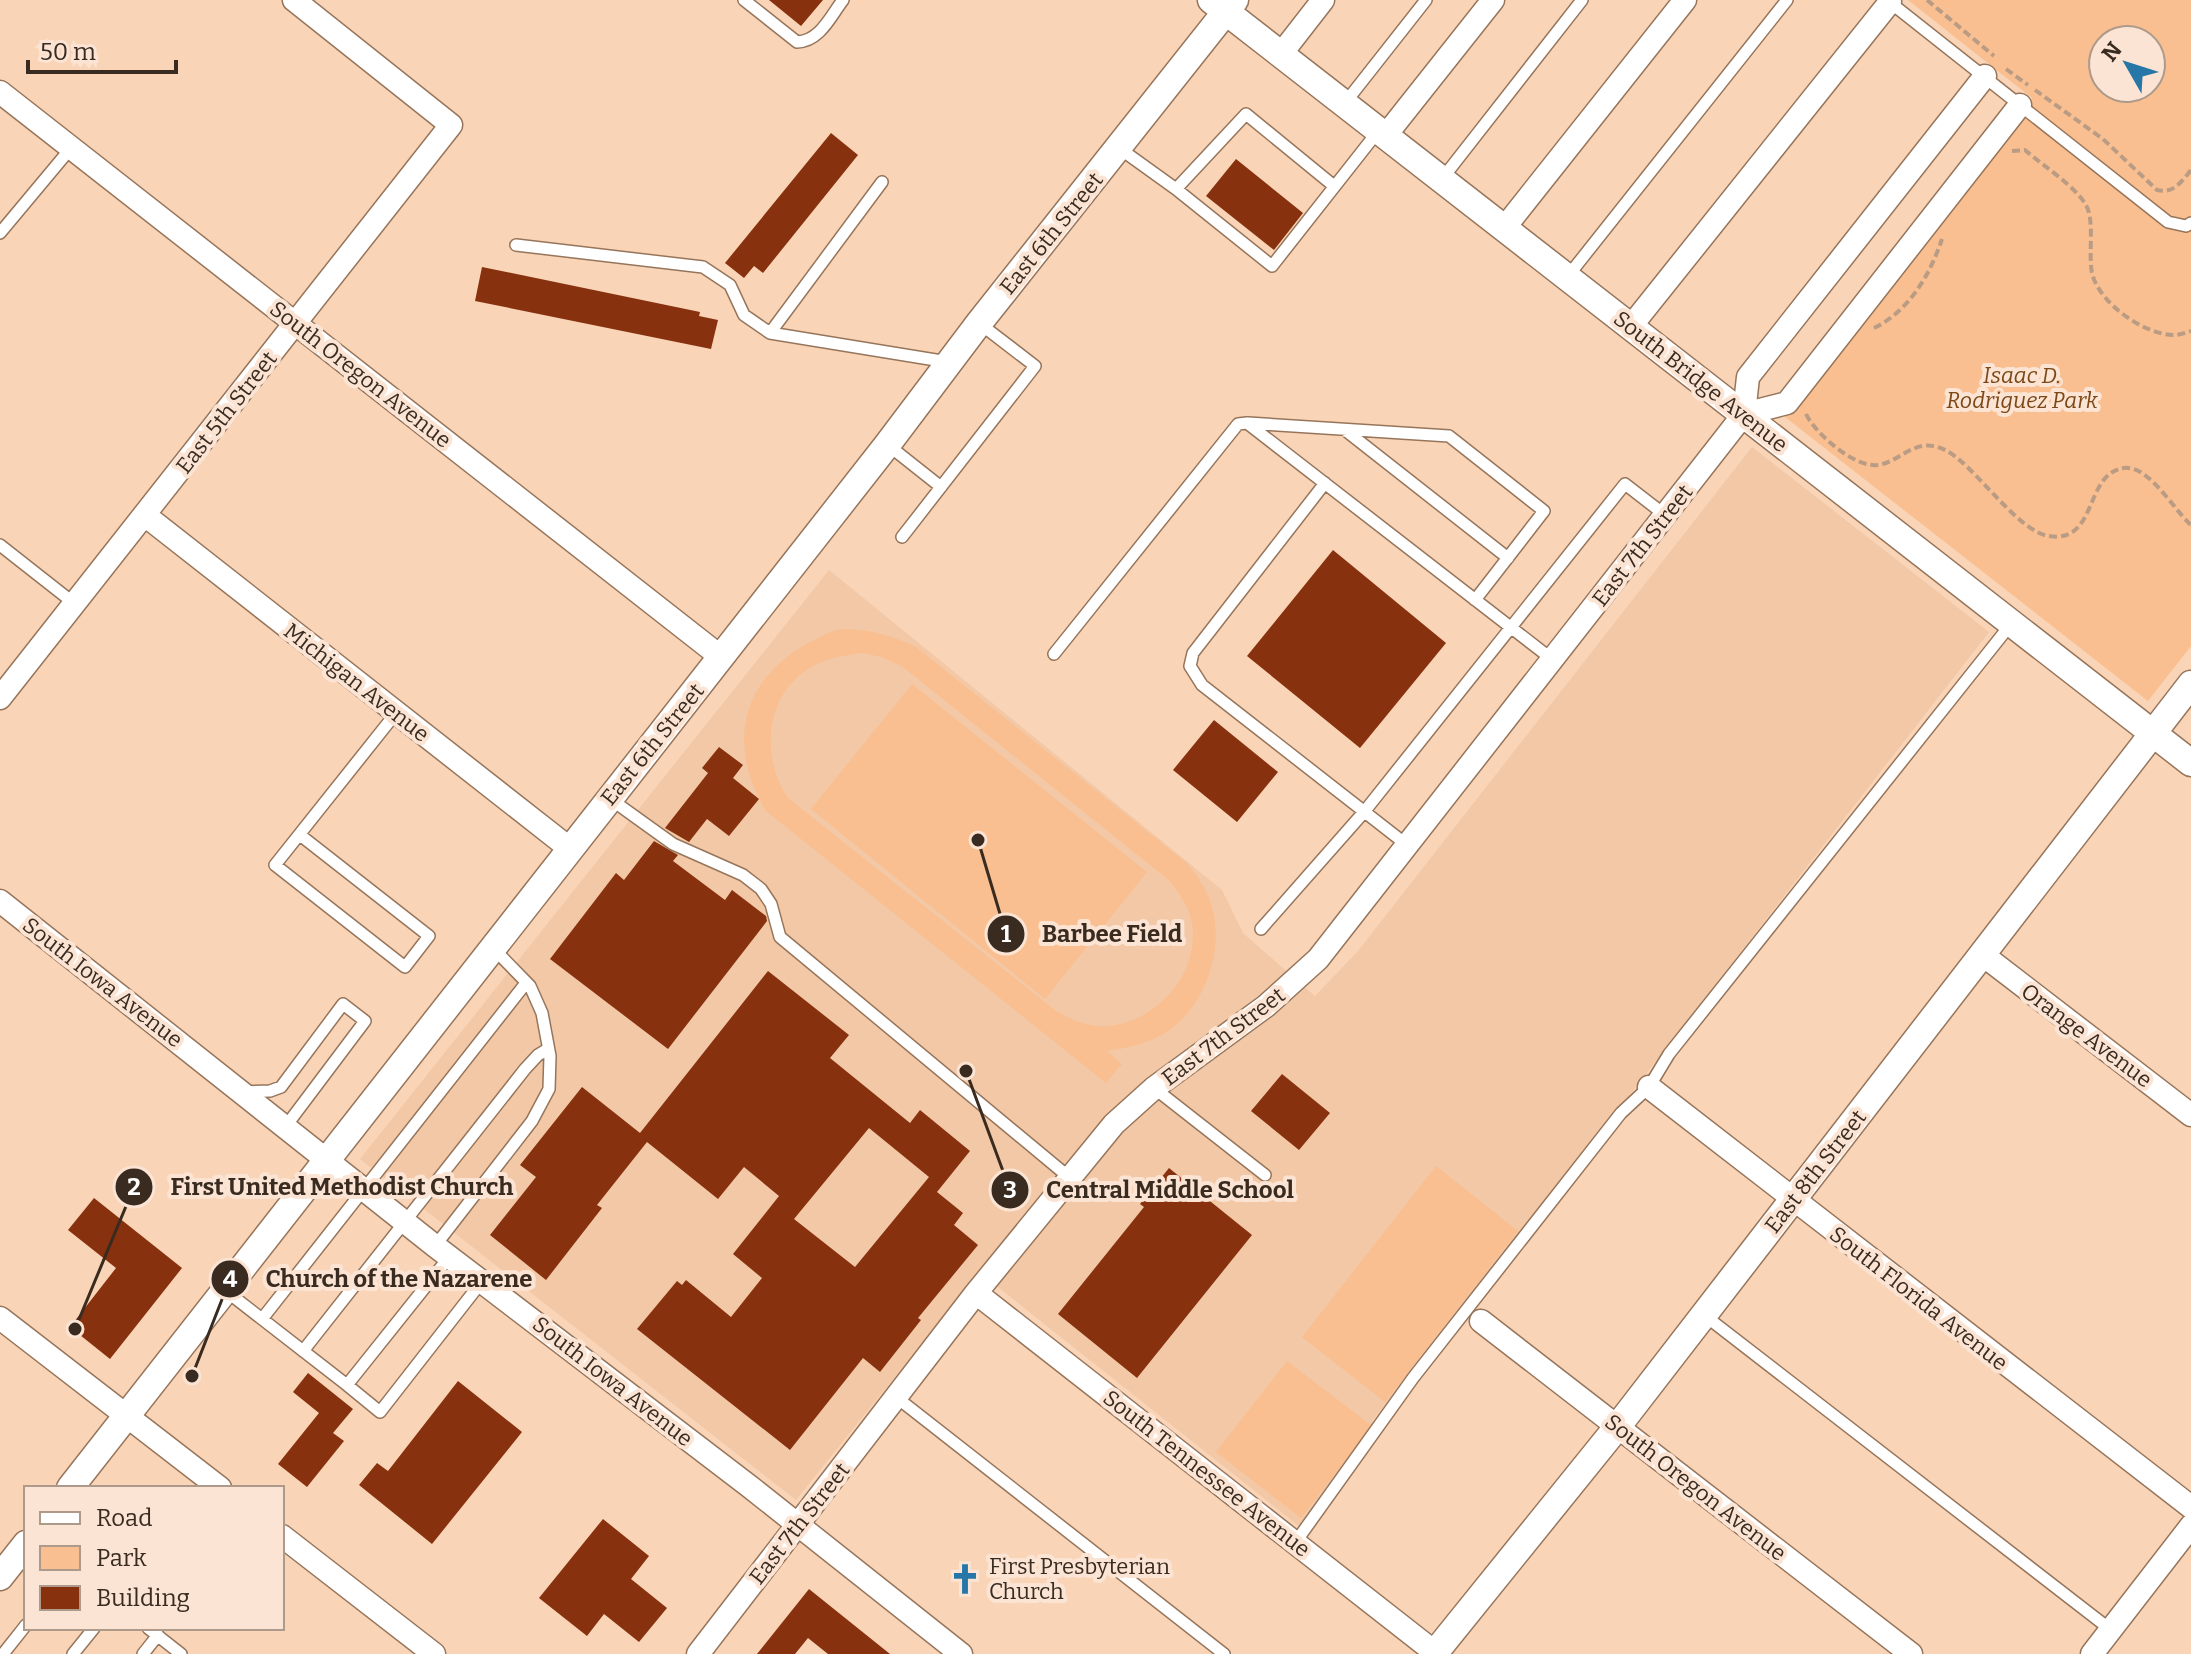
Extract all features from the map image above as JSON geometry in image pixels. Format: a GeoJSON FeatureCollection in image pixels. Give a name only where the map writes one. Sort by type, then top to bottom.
{"type":"FeatureCollection","features":[{"type":"Feature","properties":{"kind":"street","name":"East 5th Street"},"geometry":{"type":"LineString","coordinates":[[0,698],[451,125],[294,0]]}},
{"type":"Feature","properties":{"kind":"street"},"geometry":{"type":"LineString","coordinates":[[1281,54],[1323,0]]}},
{"type":"Feature","properties":{"kind":"street"},"geometry":{"type":"LineString","coordinates":[[1382,133],[1493,0]]}},
{"type":"Feature","properties":{"kind":"street"},"geometry":{"type":"LineString","coordinates":[[1505,227],[1685,0]]}},
{"type":"Feature","properties":{"kind":"street"},"geometry":{"type":"LineString","coordinates":[[1632,325],[1888,1]]}},
{"type":"Feature","properties":{"kind":"street","name":"South Bridge Avenue"},"geometry":{"type":"LineString","coordinates":[[1224,4],[1281,54],[2191,763]]}},
{"type":"Feature","properties":{"kind":"street","name":"East 6th Street"},"geometry":{"type":"LineString","coordinates":[[72,1486],[1119,148],[1224,4]]}},
{"type":"Feature","properties":{"kind":"street","name":"East 7th Street"},"geometry":{"type":"LineString","coordinates":[[698,1654],[976,1293],[1114,1124],[1154,1088],[1266,1006],[1318,959],[1744,414],[1748,377],[1985,76]]}},
{"type":"Feature","properties":{"kind":"street","name":"South Oregon Avenue"},"geometry":{"type":"LineString","coordinates":[[0,92],[721,657]]}},
{"type":"Feature","properties":{"kind":"street"},"geometry":{"type":"LineString","coordinates":[[1744,414],[1787,403],[2020,105]]}},
{"type":"Feature","properties":{"kind":"street","name":"Michigan Avenue"},"geometry":{"type":"LineString","coordinates":[[146,516],[569,848]]}},
{"type":"Feature","properties":{"kind":"street","name":"East 8th Street"},"geometry":{"type":"LineString","coordinates":[[1435,1653],[1618,1426],[2191,684]]}},
{"type":"Feature","properties":{"kind":"street","name":"South Iowa Avenue"},"geometry":{"type":"LineString","coordinates":[[0,901],[961,1654]]}},
{"type":"Feature","properties":{"kind":"street","name":"Orange Avenue"},"geometry":{"type":"LineString","coordinates":[[1983,955],[2191,1115]]}},
{"type":"Feature","properties":{"kind":"street","name":"South Florida Avenue"},"geometry":{"type":"LineString","coordinates":[[1649,1087],[2191,1507]]}},
{"type":"Feature","properties":{"kind":"street","name":"South Tennessee Avenue"},"geometry":{"type":"LineString","coordinates":[[976,1293],[1435,1653]]}},
{"type":"Feature","properties":{"kind":"street"},"geometry":{"type":"LineString","coordinates":[[0,1318],[217,1486]]}},
{"type":"Feature","properties":{"kind":"street","name":"South Oregon Avenue"},"geometry":{"type":"LineString","coordinates":[[1481,1321],[1911,1654]]}},
{"type":"Feature","properties":{"kind":"street"},"geometry":{"type":"LineString","coordinates":[[2092,1654],[2191,1526]]}},
{"type":"Feature","properties":{"kind":"street"},"geometry":{"type":"LineString","coordinates":[[284,1538],[434,1654]]}},
{"type":"Feature","properties":{"kind":"street"},"geometry":{"type":"LineString","coordinates":[[0,1577],[24,1547]]}},
{"type":"Feature","properties":{"kind":"lane"},"geometry":{"type":"LineString","coordinates":[[744,0],[797,42],[806,42],[816,36],[843,0]]}},
{"type":"Feature","properties":{"kind":"lane"},"geometry":{"type":"LineString","coordinates":[[1345,104],[1426,0]]}},
{"type":"Feature","properties":{"kind":"lane"},"geometry":{"type":"LineString","coordinates":[[1442,179],[1582,0]]}},
{"type":"Feature","properties":{"kind":"lane"},"geometry":{"type":"LineString","coordinates":[[1568,276],[1787,0]]}},
{"type":"Feature","properties":{"kind":"lane"},"geometry":{"type":"LineString","coordinates":[[1888,1],[2168,222],[2186,226],[2191,223]]}},
{"type":"Feature","properties":{"kind":"lane"},"geometry":{"type":"LineString","coordinates":[[1176,189],[1246,114],[1334,186]]}},
{"type":"Feature","properties":{"kind":"lane"},"geometry":{"type":"LineString","coordinates":[[1119,148],[1272,266],[1334,186],[1382,133]]}},
{"type":"Feature","properties":{"kind":"lane"},"geometry":{"type":"LineString","coordinates":[[0,233],[71,148]]}},
{"type":"Feature","properties":{"kind":"lane"},"geometry":{"type":"LineString","coordinates":[[770,333],[882,182]]}},
{"type":"Feature","properties":{"kind":"lane"},"geometry":{"type":"LineString","coordinates":[[516,245],[703,267],[730,285],[744,315],[770,333],[949,362]]}},
{"type":"Feature","properties":{"kind":"lane"},"geometry":{"type":"LineString","coordinates":[[902,537],[1035,366],[979,323]]}},
{"type":"Feature","properties":{"kind":"lane"},"geometry":{"type":"LineString","coordinates":[[1247,423],[1553,660]]}},
{"type":"Feature","properties":{"kind":"lane"},"geometry":{"type":"LineString","coordinates":[[1054,654],[1238,424],[1449,436],[1544,511],[1475,600]]}},
{"type":"Feature","properties":{"kind":"lane"},"geometry":{"type":"LineString","coordinates":[[1345,429],[1508,558]]}},
{"type":"Feature","properties":{"kind":"lane"},"geometry":{"type":"LineString","coordinates":[[887,445],[941,487]]}},
{"type":"Feature","properties":{"kind":"lane"},"geometry":{"type":"LineString","coordinates":[[1325,483],[1193,653],[1190,666],[1202,685],[1408,846]]}},
{"type":"Feature","properties":{"kind":"lane"},"geometry":{"type":"LineString","coordinates":[[1261,929],[1364,812],[1625,484],[1665,515]]}},
{"type":"Feature","properties":{"kind":"lane"},"geometry":{"type":"LineString","coordinates":[[0,545],[75,604]]}},
{"type":"Feature","properties":{"kind":"lane"},"geometry":{"type":"LineString","coordinates":[[1295,1543],[1413,1378],[1621,1113],[1649,1087],[1669,1054],[2011,624]]}},
{"type":"Feature","properties":{"kind":"lane"},"geometry":{"type":"LineString","coordinates":[[300,835],[429,936],[405,967],[275,865],[396,713]]}},
{"type":"Feature","properties":{"kind":"lane"},"geometry":{"type":"LineString","coordinates":[[609,798],[673,844],[743,875],[761,889],[771,904],[780,937],[1070,1178]]}},
{"type":"Feature","properties":{"kind":"lane"},"geometry":{"type":"LineString","coordinates":[[347,1385],[532,1121],[549,1089],[548,1049],[542,1013],[526,983],[492,947]]}},
{"type":"Feature","properties":{"kind":"lane"},"geometry":{"type":"LineString","coordinates":[[262,1319],[526,983]]}},
{"type":"Feature","properties":{"kind":"lane"},"geometry":{"type":"LineString","coordinates":[[244,1092],[270,1091],[281,1087],[343,1004],[365,1021],[286,1126]]}},
{"type":"Feature","properties":{"kind":"lane"},"geometry":{"type":"LineString","coordinates":[[303,1351],[525,1069],[548,1049]]}},
{"type":"Feature","properties":{"kind":"lane"},"geometry":{"type":"LineString","coordinates":[[1154,1088],[1265,1175]]}},
{"type":"Feature","properties":{"kind":"lane"},"geometry":{"type":"LineString","coordinates":[[225,1290],[380,1412],[483,1280]]}},
{"type":"Feature","properties":{"kind":"lane"},"geometry":{"type":"LineString","coordinates":[[1703,1314],[2111,1630]]}},
{"type":"Feature","properties":{"kind":"lane"},"geometry":{"type":"LineString","coordinates":[[896,1397],[1224,1654]]}},
{"type":"Feature","properties":{"kind":"lane"},"geometry":{"type":"LineString","coordinates":[[3,1654],[24,1628]]}},
{"type":"Feature","properties":{"kind":"lane"},"geometry":{"type":"LineString","coordinates":[[73,1654],[92,1630]]}},
{"type":"Feature","properties":{"kind":"lane"},"geometry":{"type":"LineString","coordinates":[[143,1654],[153,1632],[181,1654]]}},
{"type":"Feature","properties":{"kind":"path"},"geometry":{"type":"LineString","coordinates":[[1927,0],[1989,50],[2007,71],[2103,139],[2157,190],[2165,192],[2177,187],[2191,170]]}},
{"type":"Feature","properties":{"kind":"path"},"geometry":{"type":"LineString","coordinates":[[2008,152],[2025,150],[2086,205],[2091,268],[2103,295],[2156,332],[2176,335],[2191,331]]}},
{"type":"Feature","properties":{"kind":"path"},"geometry":{"type":"LineString","coordinates":[[1863,333],[1890,320],[1906,303],[1932,268],[1944,231]]}},
{"type":"Feature","properties":{"kind":"path"},"geometry":{"type":"LineString","coordinates":[[1806,407],[1806,415],[1817,431],[1858,461],[1878,465],[1925,445],[1948,451],[2027,524],[2047,536],[2067,534],[2079,528],[2103,480],[2115,470],[2127,467],[2139,469],[2147,476],[2191,525]]}},
{"type":"Feature","properties":{"kind":"shaded area"},"geometry":{"type":"Polygon","coordinates":[[[1752,447],[1989,632],[1372,1421],[1377,1426],[1300,1527],[979,1272],[796,1500],[360,1159],[829,570],[1222,890],[1243,933],[1315,996],[1358,951],[1752,447]]]}},
{"type":"Feature","properties":{"kind":"green space","name":"Isaac D. Rodriguez Park"},"geometry":{"type":"Polygon","coordinates":[[[1908,0],[2191,0],[2191,646],[2148,701],[1785,417],[2032,98],[1908,0]]]}},
{"type":"Feature","properties":{"kind":"green space"},"geometry":{"type":"Polygon","coordinates":[[[840,629],[851,629],[880,634],[916,647],[1188,864],[1199,879],[1210,901],[1215,925],[1213,962],[1207,980],[1188,1013],[1175,1026],[1147,1042],[1107,1051],[1122,1064],[1106,1083],[766,811],[752,781],[745,752],[745,725],[752,700],[766,678],[785,658],[810,642],[840,629]],[[862,653],[830,659],[801,674],[788,688],[778,704],[772,723],[771,742],[773,761],[788,798],[1056,1011],[1081,1023],[1097,1026],[1117,1025],[1136,1019],[1154,1008],[1181,978],[1193,939],[1190,914],[1170,881],[903,667],[882,657],[862,653]]]}},
{"type":"Feature","properties":{"kind":"green space"},"geometry":{"type":"Polygon","coordinates":[[[912,684],[1147,872],[1045,999],[811,809],[912,684]]]}},
{"type":"Feature","properties":{"kind":"green space"},"geometry":{"type":"Polygon","coordinates":[[[1436,1166],[1518,1231],[1385,1402],[1302,1337],[1436,1166]]]}},
{"type":"Feature","properties":{"kind":"green space"},"geometry":{"type":"Polygon","coordinates":[[[1287,1361],[1372,1426],[1301,1518],[1216,1452],[1287,1361]]]}},
{"type":"Feature","properties":{"kind":"building"},"geometry":{"type":"Polygon","coordinates":[[[769,0],[823,0],[801,26],[769,0]]]}},
{"type":"Feature","properties":{"kind":"building"},"geometry":{"type":"Polygon","coordinates":[[[831,133],[858,155],[763,273],[754,266],[744,278],[725,263],[831,133]]]}},
{"type":"Feature","properties":{"kind":"building"},"geometry":{"type":"Polygon","coordinates":[[[1236,159],[1303,213],[1274,250],[1206,196],[1236,159]]]}},
{"type":"Feature","properties":{"kind":"building"},"geometry":{"type":"Polygon","coordinates":[[[482,267],[700,312],[699,316],[718,320],[711,349],[475,301],[482,267]]]}},
{"type":"Feature","properties":{"kind":"building"},"geometry":{"type":"Polygon","coordinates":[[[1333,550],[1446,643],[1360,748],[1247,656],[1333,550]]]}},
{"type":"Feature","properties":{"kind":"building"},"geometry":{"type":"Polygon","coordinates":[[[1214,720],[1278,772],[1237,822],[1173,770],[1214,720]]]}},
{"type":"Feature","properties":{"kind":"building"},"geometry":{"type":"Polygon","coordinates":[[[719,747],[743,765],[733,778],[759,799],[729,836],[707,819],[689,842],[665,828],[708,773],[702,768],[719,747]]]}},
{"type":"Feature","properties":{"kind":"building"},"geometry":{"type":"Polygon","coordinates":[[[654,841],[678,855],[673,861],[725,900],[732,890],[766,916],[767,921],[668,1049],[550,959],[616,873],[624,880],[654,841]]]}},
{"type":"Feature","properties":{"kind":"building"},"geometry":{"type":"Polygon","coordinates":[[[768,971],[849,1035],[830,1058],[910,1123],[920,1110],[970,1151],[937,1192],[963,1213],[954,1225],[978,1245],[918,1318],[921,1320],[880,1372],[863,1358],[790,1450],[637,1329],[677,1281],[682,1285],[686,1280],[731,1317],[762,1278],[733,1254],[779,1196],[744,1167],[718,1199],[647,1142],[597,1205],[602,1208],[546,1280],[490,1235],[536,1177],[520,1165],[582,1087],[640,1133],[768,971]],[[869,1128],[794,1219],[855,1267],[929,1177],[869,1128]]]}},
{"type":"Feature","properties":{"kind":"building"},"geometry":{"type":"Polygon","coordinates":[[[1282,1074],[1330,1113],[1299,1150],[1251,1111],[1282,1074]]]}},
{"type":"Feature","properties":{"kind":"building"},"geometry":{"type":"Polygon","coordinates":[[[1169,1168],[1252,1235],[1137,1378],[1058,1314],[1144,1207],[1140,1204],[1169,1168]]]}},
{"type":"Feature","properties":{"kind":"building"},"geometry":{"type":"Polygon","coordinates":[[[94,1198],[182,1268],[110,1359],[70,1327],[116,1268],[68,1230],[94,1198]]]}},
{"type":"Feature","properties":{"kind":"building"},"geometry":{"type":"Polygon","coordinates":[[[308,1373],[353,1409],[333,1433],[344,1441],[307,1487],[278,1464],[319,1413],[293,1392],[308,1373]]]}},
{"type":"Feature","properties":{"kind":"building"},"geometry":{"type":"Polygon","coordinates":[[[458,1381],[522,1432],[432,1544],[359,1485],[377,1463],[388,1471],[458,1381]]]}},
{"type":"Feature","properties":{"kind":"building"},"geometry":{"type":"Polygon","coordinates":[[[603,1519],[649,1556],[631,1579],[667,1608],[639,1642],[604,1614],[587,1636],[539,1598],[603,1519]]]}},
{"type":"Feature","properties":{"kind":"building"},"geometry":{"type":"Polygon","coordinates":[[[809,1589],[890,1654],[828,1654],[808,1638],[795,1654],[757,1654],[809,1589]]]}},
{"type":"Feature","properties":{"kind":"place","name":"Barbee Field"},"geometry":{"type":"Point","coordinates":[978,840]}},
{"type":"Feature","properties":{"kind":"place","name":"Central Middle School"},"geometry":{"type":"Point","coordinates":[966,1071]}},
{"type":"Feature","properties":{"kind":"place","name":"First United Methodist Church"},"geometry":{"type":"Point","coordinates":[75,1329]}},
{"type":"Feature","properties":{"kind":"place","name":"Church of the Nazarene"},"geometry":{"type":"Point","coordinates":[192,1376]}},
{"type":"Feature","properties":{"kind":"place","name":"First Presbyterian Church"},"geometry":{"type":"Point","coordinates":[965,1579]}}]}
